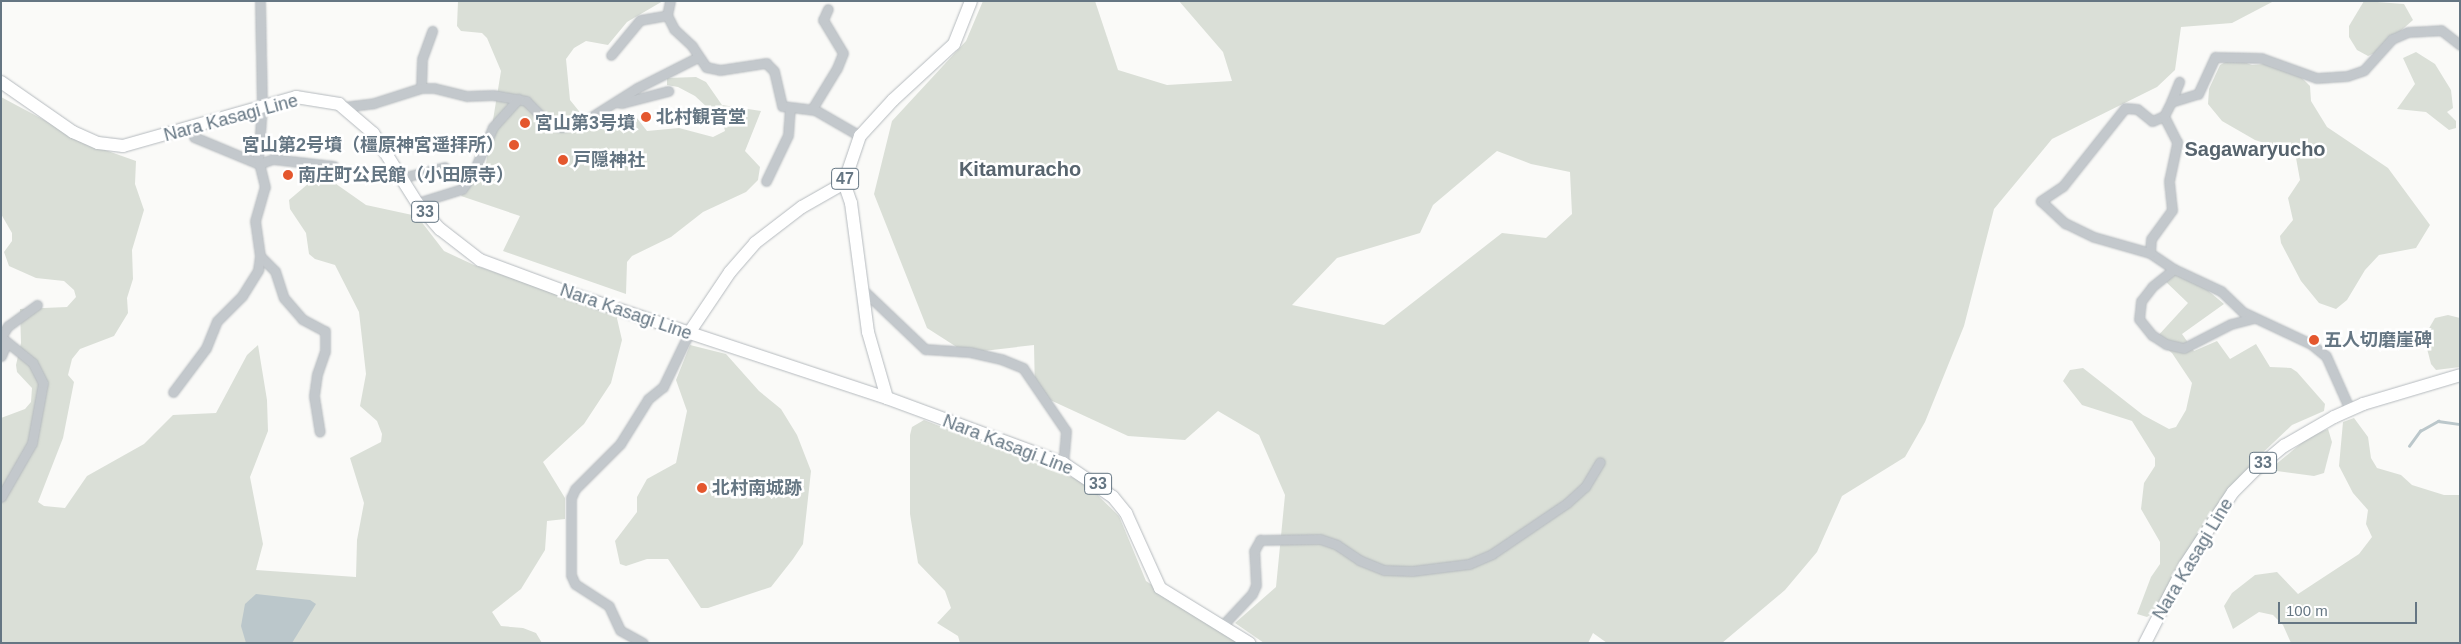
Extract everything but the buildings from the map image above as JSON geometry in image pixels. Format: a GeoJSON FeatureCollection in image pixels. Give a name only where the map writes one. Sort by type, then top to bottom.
{"type":"FeatureCollection","features":[{"type":"Feature","properties":{"kind":"main road","name":"47"},"geometry":{"type":"LineString","coordinates":[[887,398],[874,359],[851,203],[844,183],[860,136],[893,100],[954,44],[971,1]]}},
{"type":"Feature","properties":{"kind":"main road","name":"Nara Kasagi Line"},"geometry":{"type":"LineString","coordinates":[[1,82],[73,132],[98,143],[123,146],[296,97],[329,100],[343,107],[373,133],[417,203],[456,244],[480,260],[689,333],[887,398],[1063,463],[1088,477],[1118,502],[1135,528],[1148,566],[1160,588],[1249,643]]}},
{"type":"Feature","properties":{"kind":"main road","name":"47"},"geometry":{"type":"LineString","coordinates":[[689,333],[730,272],[754,243],[802,207],[844,183]]}},
{"type":"Feature","properties":{"kind":"main road","name":"Nara Kasagi Line"},"geometry":{"type":"LineString","coordinates":[[2145,643],[2185,565],[2233,492],[2284,446],[2316,426],[2350,410],[2460,376]]}},
{"type":"Feature","properties":{"kind":"street"},"geometry":{"type":"LineString","coordinates":[[173,392],[206,348],[218,320],[252,281],[260,256],[254,221],[265,187],[264,174],[259,164],[262,107],[260,1]]}},
{"type":"Feature","properties":{"kind":"street"},"geometry":{"type":"LineString","coordinates":[[670,1],[667,15],[674,29],[692,46],[706,66],[720,70],[766,63],[770,65],[782,106],[812,109],[860,136]]}},
{"type":"Feature","properties":{"kind":"street"},"geometry":{"type":"LineString","coordinates":[[812,109],[838,68],[843,53],[823,20],[828,9]]}},
{"type":"Feature","properties":{"kind":"street"},"geometry":{"type":"LineString","coordinates":[[611,55],[640,20],[667,15]]}},
{"type":"Feature","properties":{"kind":"street"},"geometry":{"type":"LineString","coordinates":[[2171,102],[2198,94],[2215,57],[2261,58],[2317,78],[2347,76],[2364,70],[2392,40],[2408,32],[2441,30],[2460,45]]}},
{"type":"Feature","properties":{"kind":"street"},"geometry":{"type":"LineString","coordinates":[[421,88],[422,60],[432,31]]}},
{"type":"Feature","properties":{"kind":"street"},"geometry":{"type":"LineString","coordinates":[[343,107],[374,103],[421,88],[526,101],[548,123],[561,127],[580,124],[698,57]]}},
{"type":"Feature","properties":{"kind":"street"},"geometry":{"type":"LineString","coordinates":[[2178,82],[2164,116],[2152,122],[2137,109],[2125,108],[2063,186],[2041,201],[2065,224],[2094,237],[2150,253],[2174,269],[2221,291],[2254,318],[2299,337],[2326,356],[2350,410]]}},
{"type":"Feature","properties":{"kind":"street"},"geometry":{"type":"LineString","coordinates":[[616,102],[622,104],[668,91]]}},
{"type":"Feature","properties":{"kind":"street"},"geometry":{"type":"LineString","coordinates":[[417,203],[462,189],[473,172],[493,127],[518,99]]}},
{"type":"Feature","properties":{"kind":"street"},"geometry":{"type":"LineString","coordinates":[[766,182],[788,135],[790,108]]}},
{"type":"Feature","properties":{"kind":"street"},"geometry":{"type":"LineString","coordinates":[[2150,253],[2151,238],[2172,210],[2169,181],[2177,142],[2164,116]]}},
{"type":"Feature","properties":{"kind":"street"},"geometry":{"type":"LineString","coordinates":[[192,128],[194,137],[259,164],[273,159],[334,166]]}},
{"type":"Feature","properties":{"kind":"street"},"geometry":{"type":"LineString","coordinates":[[401,178],[445,167]]}},
{"type":"Feature","properties":{"kind":"street"},"geometry":{"type":"LineString","coordinates":[[260,256],[276,272],[284,298],[302,318],[325,331],[325,351],[317,374],[314,396],[320,432]]}},
{"type":"Feature","properties":{"kind":"street"},"geometry":{"type":"LineString","coordinates":[[2174,269],[2152,287],[2141,301],[2140,319],[2152,335],[2166,344],[2184,348],[2231,324],[2254,318]]}},
{"type":"Feature","properties":{"kind":"street"},"geometry":{"type":"LineString","coordinates":[[863,290],[925,349],[970,352],[1001,359],[1023,368],[1066,431],[1063,463]]}},
{"type":"Feature","properties":{"kind":"street"},"geometry":{"type":"LineString","coordinates":[[1,497],[32,444],[43,383],[33,363],[1,337],[8,326],[37,305]]}},
{"type":"Feature","properties":{"kind":"street"},"geometry":{"type":"LineString","coordinates":[[643,643],[620,630],[610,606],[575,584],[571,575],[571,498],[575,489],[620,444],[648,400],[663,387],[689,333]]}},
{"type":"Feature","properties":{"kind":"street"},"geometry":{"type":"LineString","coordinates":[[1,356],[7,342]]}},
{"type":"Feature","properties":{"kind":"street"},"geometry":{"type":"LineString","coordinates":[[1221,627],[1252,594],[1256,584],[1254,551],[1260,540],[1320,539],[1337,545],[1359,560],[1384,570],[1412,571],[1469,564],[1492,554],[1567,503],[1585,487],[1600,462]]}},
{"type":"Feature","properties":{"kind":"shaded area"},"geometry":{"type":"Polygon","coordinates":[[[458,1],[663,1],[627,22],[608,45],[586,41],[574,48],[566,59],[570,100],[591,126],[633,113],[647,131],[679,128],[713,137],[725,131],[723,122],[695,96],[678,87],[667,85],[667,78],[696,77],[706,82],[722,105],[761,111],[745,151],[760,167],[758,180],[746,192],[703,212],[671,237],[632,256],[627,262],[626,294],[503,251],[520,216],[461,196],[486,163],[501,71],[487,38],[482,33],[461,31],[457,26],[458,1]]]}},
{"type":"Feature","properties":{"kind":"shaded area"},"geometry":{"type":"Polygon","coordinates":[[[983,1],[1095,1],[1118,70],[1167,85],[1232,81],[1223,52],[1179,1],[2274,1],[2232,23],[2181,27],[2175,70],[2157,87],[2052,139],[1994,209],[1964,326],[1925,422],[1905,457],[1842,496],[1817,552],[1785,590],[1722,643],[1607,643],[1593,633],[1588,643],[1264,643],[1235,623],[1276,587],[1285,495],[1259,435],[1218,411],[1185,440],[1128,436],[1035,393],[1034,345],[966,353],[927,328],[874,194],[892,121],[966,41],[983,1]],[[1497,151],[1433,205],[1420,233],[1337,258],[1292,305],[1384,325],[1502,233],[1546,238],[1572,214],[1570,172],[1531,164],[1497,151]]]}},
{"type":"Feature","properties":{"kind":"shaded area"},"geometry":{"type":"Polygon","coordinates":[[[2364,1],[2404,4],[2413,20],[2377,52],[2368,56],[2357,50],[2349,37],[2349,26],[2364,1]]]}},
{"type":"Feature","properties":{"kind":"shaded area"},"geometry":{"type":"Polygon","coordinates":[[[2416,52],[2435,64],[2451,90],[2453,108],[2447,112],[2456,121],[2456,128],[2449,130],[2426,112],[2397,109],[2415,84],[2403,58],[2416,52]]]}},
{"type":"Feature","properties":{"kind":"shaded area"},"geometry":{"type":"Polygon","coordinates":[[[2233,58],[2252,65],[2274,63],[2294,70],[2310,86],[2311,101],[2327,127],[2388,168],[2430,225],[2416,248],[2379,255],[2365,270],[2347,300],[2336,309],[2319,303],[2301,281],[2281,243],[2280,236],[2293,220],[2288,198],[2300,180],[2296,158],[2292,152],[2255,140],[2222,121],[2208,104],[2209,89],[2220,65],[2233,58]]]}},
{"type":"Feature","properties":{"kind":"shaded area"},"geometry":{"type":"Polygon","coordinates":[[[1,97],[91,145],[136,161],[135,184],[144,210],[132,250],[133,279],[127,298],[128,313],[114,336],[80,349],[72,359],[68,375],[74,382],[63,438],[38,502],[44,506],[65,508],[87,476],[144,444],[173,415],[216,413],[247,355],[258,345],[267,400],[268,431],[250,477],[263,544],[256,570],[356,577],[357,540],[364,503],[350,458],[381,442],[382,434],[377,421],[360,406],[366,374],[359,312],[335,265],[315,259],[309,254],[306,233],[290,209],[289,200],[315,178],[329,179],[366,205],[417,216],[444,251],[474,265],[616,314],[622,340],[611,383],[584,424],[543,462],[565,498],[565,519],[547,521],[545,550],[521,589],[492,612],[501,626],[523,628],[536,633],[542,643],[1,643],[1,418],[25,409],[31,402],[32,388],[17,372],[16,365],[21,343],[20,309],[67,307],[76,297],[74,290],[64,281],[36,278],[9,266],[4,252],[12,241],[12,233],[1,214],[1,97]]]}},
{"type":"Feature","properties":{"kind":"shaded area"},"geometry":{"type":"Polygon","coordinates":[[[2174,274],[2199,283],[2224,304],[2182,334],[2194,351],[2217,341],[2230,359],[2256,344],[2270,367],[2291,368],[2297,372],[2325,404],[2324,411],[2292,425],[2255,460],[2172,579],[2153,613],[2147,617],[2137,614],[2151,577],[2160,564],[2160,542],[2141,509],[2144,483],[2155,466],[2155,458],[2132,421],[2082,405],[2063,381],[2070,370],[2083,368],[2143,415],[2169,429],[2176,427],[2186,410],[2192,383],[2172,353],[2155,339],[2188,303],[2165,281],[2174,274]]]}},
{"type":"Feature","properties":{"kind":"shaded area"},"geometry":{"type":"Polygon","coordinates":[[[2448,315],[2460,318],[2460,367],[2436,370],[2431,364],[2424,337],[2435,318],[2448,315]]]}},
{"type":"Feature","properties":{"kind":"shaded area"},"geometry":{"type":"Polygon","coordinates":[[[690,345],[726,354],[759,391],[781,409],[797,435],[811,471],[803,544],[793,559],[771,587],[708,608],[701,608],[668,559],[647,559],[626,566],[620,564],[615,541],[637,512],[637,497],[647,479],[676,463],[687,411],[676,380],[690,345]]]}},
{"type":"Feature","properties":{"kind":"shaded area"},"geometry":{"type":"Polygon","coordinates":[[[2354,418],[2368,437],[2371,458],[2377,468],[2401,475],[2412,485],[2444,495],[2460,495],[2460,643],[2291,643],[2283,625],[2273,615],[2259,612],[2233,629],[2224,606],[2232,593],[2255,575],[2277,572],[2298,594],[2359,554],[2372,537],[2366,524],[2368,510],[2353,493],[2339,466],[2343,422],[2354,418]]]}},
{"type":"Feature","properties":{"kind":"shaded area"},"geometry":{"type":"Polygon","coordinates":[[[924,420],[1084,482],[1119,516],[1146,581],[1238,643],[960,643],[958,636],[937,623],[951,608],[945,591],[918,563],[910,514],[910,435],[912,427],[924,420]]]}},
{"type":"Feature","properties":{"kind":"shaded area"},"geometry":{"type":"Polygon","coordinates":[[[2328,429],[2332,442],[2324,473],[2314,476],[2269,470],[2310,436],[2328,429]]]}},
{"type":"Feature","properties":{"kind":"shaded area"},"geometry":{"type":"Polygon","coordinates":[[[256,594],[310,600],[316,604],[292,643],[246,643],[241,626],[245,604],[256,594]]]}},
{"type":"Feature","properties":{"kind":"waterway"},"geometry":{"type":"LineString","coordinates":[[2409,446],[2420,431],[2438,421],[2460,424]]}},
{"type":"Feature","properties":{"kind":"place","name":"北村観音堂"},"geometry":{"type":"Point","coordinates":[646,117]}},
{"type":"Feature","properties":{"kind":"place","name":"宮山第3号墳"},"geometry":{"type":"Point","coordinates":[525,123]}},
{"type":"Feature","properties":{"kind":"place","name":"宮山第2号墳（橿原神宮遥拝所）"},"geometry":{"type":"Point","coordinates":[514,145]}},
{"type":"Feature","properties":{"kind":"place","name":"戸隠神社"},"geometry":{"type":"Point","coordinates":[563,160]}},
{"type":"Feature","properties":{"kind":"place","name":"南庄町公民館（小田原寺）"},"geometry":{"type":"Point","coordinates":[288,175]}},
{"type":"Feature","properties":{"kind":"place","name":"五人切磨崖碑"},"geometry":{"type":"Point","coordinates":[2314,340]}},
{"type":"Feature","properties":{"kind":"place","name":"北村南城跡"},"geometry":{"type":"Point","coordinates":[702,488]}},
{"type":"Feature","properties":{"kind":"district","name":"Sagawaryucho"},"geometry":{"type":"Point","coordinates":[2255,149]}},
{"type":"Feature","properties":{"kind":"district","name":"Kitamuracho"},"geometry":{"type":"Point","coordinates":[1020,169]}}]}
